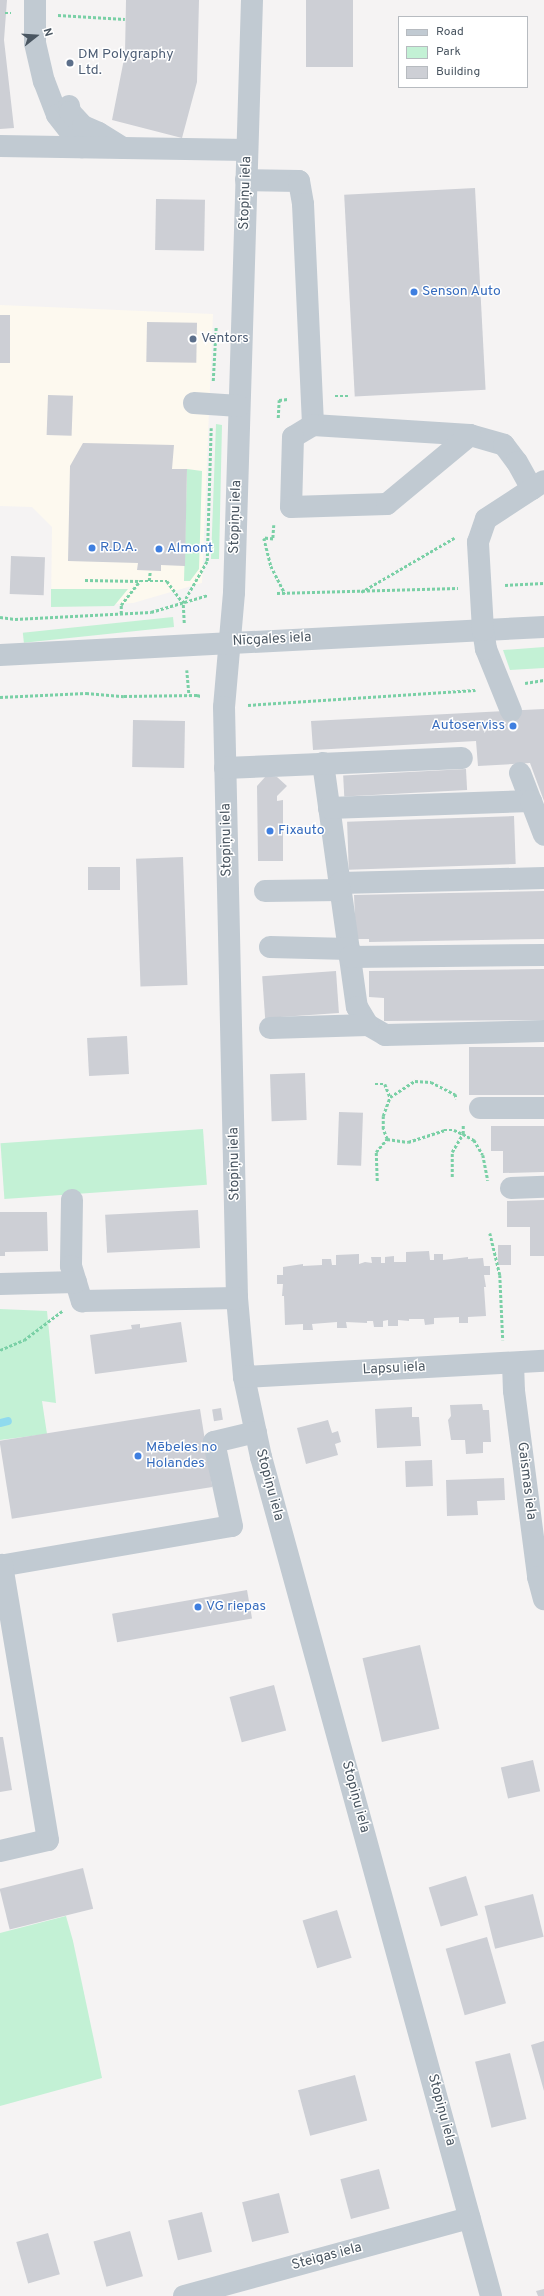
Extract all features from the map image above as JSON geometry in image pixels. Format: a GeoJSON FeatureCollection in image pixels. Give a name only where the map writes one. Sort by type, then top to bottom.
{"type":"FeatureCollection","features":[{"type":"Feature","properties":{"kind":"street","name":"Stopiņu iela"},"geometry":{"type":"LineString","coordinates":[[252,0],[231,642],[224,707],[237,1298],[244,1378],[256,1432],[492,2296]]}},
{"type":"Feature","properties":{"kind":"street"},"geometry":{"type":"LineString","coordinates":[[34,7],[35,43],[44,81],[58,115],[82,147]]}},
{"type":"Feature","properties":{"kind":"street"},"geometry":{"type":"LineString","coordinates":[[66,97],[70,112],[83,126],[99,133],[123,148]]}},
{"type":"Feature","properties":{"kind":"street"},"geometry":{"type":"LineString","coordinates":[[0,146],[247,150]]}},
{"type":"Feature","properties":{"kind":"street"},"geometry":{"type":"LineString","coordinates":[[246,180],[299,181],[303,204],[313,425]]}},
{"type":"Feature","properties":{"kind":"street"},"geometry":{"type":"LineString","coordinates":[[194,403],[239,406]]}},
{"type":"Feature","properties":{"kind":"street"},"geometry":{"type":"LineString","coordinates":[[470,435],[387,504],[291,507],[293,437],[313,425],[470,435],[504,445],[538,485],[486,519],[478,542],[483,630],[486,649],[511,711]]}},
{"type":"Feature","properties":{"kind":"street","name":"Nīcgales iela"},"geometry":{"type":"LineString","coordinates":[[0,655],[544,627]]}},
{"type":"Feature","properties":{"kind":"street"},"geometry":{"type":"LineString","coordinates":[[225,768],[462,758]]}},
{"type":"Feature","properties":{"kind":"street"},"geometry":{"type":"LineString","coordinates":[[323,764],[357,1007],[368,1025],[385,1035],[544,1032]]}},
{"type":"Feature","properties":{"kind":"street"},"geometry":{"type":"LineString","coordinates":[[520,773],[544,836]]}},
{"type":"Feature","properties":{"kind":"street"},"geometry":{"type":"LineString","coordinates":[[329,808],[531,801]]}},
{"type":"Feature","properties":{"kind":"street"},"geometry":{"type":"LineString","coordinates":[[265,891],[340,886],[544,878]]}},
{"type":"Feature","properties":{"kind":"street"},"geometry":{"type":"LineString","coordinates":[[270,947],[349,953],[544,954]]}},
{"type":"Feature","properties":{"kind":"street"},"geometry":{"type":"LineString","coordinates":[[270,1028],[368,1025]]}},
{"type":"Feature","properties":{"kind":"street"},"geometry":{"type":"LineString","coordinates":[[468,1111],[544,1108]]}},
{"type":"Feature","properties":{"kind":"street"},"geometry":{"type":"LineString","coordinates":[[511,1188],[544,1187]]}},
{"type":"Feature","properties":{"kind":"street"},"geometry":{"type":"LineString","coordinates":[[72,1200],[71,1266],[79,1292]]}},
{"type":"Feature","properties":{"kind":"street"},"geometry":{"type":"LineString","coordinates":[[0,1284],[79,1292],[237,1298]]}},
{"type":"Feature","properties":{"kind":"street","name":"Lapsu iela"},"geometry":{"type":"LineString","coordinates":[[244,1378],[544,1361]]}},
{"type":"Feature","properties":{"kind":"street","name":"Gaismas iela"},"geometry":{"type":"LineString","coordinates":[[509,1363],[536,1561],[544,1599]]}},
{"type":"Feature","properties":{"kind":"street"},"geometry":{"type":"LineString","coordinates":[[0,1851],[48,1840],[1,1565],[232,1526],[214,1442],[256,1432]]}},
{"type":"Feature","properties":{"kind":"street","name":"Steigas iela"},"geometry":{"type":"LineString","coordinates":[[184,2296],[470,2218]]}},
{"type":"Feature","properties":{"kind":"path"},"geometry":{"type":"LineString","coordinates":[[5,13],[34,7],[125,19]]}},
{"type":"Feature","properties":{"kind":"path"},"geometry":{"type":"LineString","coordinates":[[361,592],[486,519]]}},
{"type":"Feature","properties":{"kind":"path"},"geometry":{"type":"LineString","coordinates":[[149,581],[150,571]]}},
{"type":"Feature","properties":{"kind":"path"},"geometry":{"type":"LineString","coordinates":[[86,580],[167,581],[183,604]]}},
{"type":"Feature","properties":{"kind":"path"},"geometry":{"type":"LineString","coordinates":[[121,614],[121,605],[140,581]]}},
{"type":"Feature","properties":{"kind":"path"},"geometry":{"type":"LineString","coordinates":[[277,593],[480,588],[544,583]]}},
{"type":"Feature","properties":{"kind":"path"},"geometry":{"type":"LineString","coordinates":[[0,617],[15,619],[151,612],[183,604],[208,595]]}},
{"type":"Feature","properties":{"kind":"path"},"geometry":{"type":"LineString","coordinates":[[187,670],[188,695]]}},
{"type":"Feature","properties":{"kind":"path"},"geometry":{"type":"LineString","coordinates":[[0,697],[86,693],[124,696],[197,695],[224,707],[502,687],[544,680]]}},
{"type":"Feature","properties":{"kind":"path"},"geometry":{"type":"LineString","coordinates":[[386,1139],[383,1129],[383,1116],[390,1097],[415,1081],[431,1082],[454,1094],[468,1111],[463,1134],[452,1152],[452,1177]]}},
{"type":"Feature","properties":{"kind":"path"},"geometry":{"type":"LineString","coordinates":[[375,1084],[385,1084],[390,1097]]}},
{"type":"Feature","properties":{"kind":"path"},"geometry":{"type":"LineString","coordinates":[[386,1139],[408,1142],[444,1130],[454,1130],[474,1140],[483,1154],[488,1184]]}},
{"type":"Feature","properties":{"kind":"path"},"geometry":{"type":"LineString","coordinates":[[377,1181],[376,1152],[386,1139]]}},
{"type":"Feature","properties":{"kind":"path"},"geometry":{"type":"LineString","coordinates":[[490,1233],[500,1275],[509,1363]]}},
{"type":"Feature","properties":{"kind":"path"},"geometry":{"type":"LineString","coordinates":[[0,1350],[24,1340],[71,1304],[79,1292]]}},
{"type":"Feature","properties":{"kind":"shaded area"},"geometry":{"type":"Polygon","coordinates":[[[0,305],[213,314],[202,583],[133,603],[51,607],[52,527],[32,507],[0,506],[0,305]]]}},
{"type":"Feature","properties":{"kind":"green space"},"geometry":{"type":"Polygon","coordinates":[[[216,424],[222,425],[219,559],[211,559],[216,424]]]}},
{"type":"Feature","properties":{"kind":"green space"},"geometry":{"type":"Polygon","coordinates":[[[187,469],[202,471],[199,569],[190,581],[184,581],[187,469]]]}},
{"type":"Feature","properties":{"kind":"green space"},"geometry":{"type":"Polygon","coordinates":[[[51,589],[128,589],[114,606],[51,607],[51,589]]]}},
{"type":"Feature","properties":{"kind":"green space"},"geometry":{"type":"Polygon","coordinates":[[[173,617],[174,627],[24,643],[23,633],[173,617]]]}},
{"type":"Feature","properties":{"kind":"green space"},"geometry":{"type":"Polygon","coordinates":[[[544,647],[544,668],[510,670],[503,650],[544,647]]]}},
{"type":"Feature","properties":{"kind":"green space"},"geometry":{"type":"Polygon","coordinates":[[[203,1129],[207,1185],[4,1199],[0,1143],[203,1129]]]}},
{"type":"Feature","properties":{"kind":"green space"},"geometry":{"type":"Polygon","coordinates":[[[0,1309],[47,1311],[56,1403],[42,1401],[47,1434],[0,1440],[0,1309]]]}},
{"type":"Feature","properties":{"kind":"green space"},"geometry":{"type":"Polygon","coordinates":[[[66,1916],[73,1941],[102,2078],[0,2106],[0,1933],[66,1916]]]}},
{"type":"Feature","properties":{"kind":"building"},"geometry":{"type":"Polygon","coordinates":[[[0,0],[7,0],[4,40],[14,128],[0,129],[0,0]]]}},
{"type":"Feature","properties":{"kind":"building"},"geometry":{"type":"Polygon","coordinates":[[[126,0],[199,0],[197,82],[182,138],[112,120],[125,54],[126,0]]]}},
{"type":"Feature","properties":{"kind":"building"},"geometry":{"type":"Polygon","coordinates":[[[306,0],[353,0],[353,67],[306,67],[306,0]]]}},
{"type":"Feature","properties":{"kind":"building","name":"Senson Auto"},"geometry":{"type":"Polygon","coordinates":[[[475,188],[486,390],[355,397],[344,195],[475,188]]]}},
{"type":"Feature","properties":{"kind":"building"},"geometry":{"type":"Polygon","coordinates":[[[156,199],[205,200],[204,251],[155,250],[156,199]]]}},
{"type":"Feature","properties":{"kind":"building"},"geometry":{"type":"Polygon","coordinates":[[[0,315],[10,315],[10,363],[0,363],[0,315]]]}},
{"type":"Feature","properties":{"kind":"building"},"geometry":{"type":"Polygon","coordinates":[[[147,322],[197,323],[196,363],[146,362],[147,322]]]}},
{"type":"Feature","properties":{"kind":"building"},"geometry":{"type":"Polygon","coordinates":[[[48,395],[73,396],[72,436],[47,435],[48,395]]]}},
{"type":"Feature","properties":{"kind":"building"},"geometry":{"type":"Polygon","coordinates":[[[83,443],[174,445],[172,469],[187,469],[185,566],[161,565],[161,571],[137,570],[138,563],[68,561],[70,466],[83,443]]]}},
{"type":"Feature","properties":{"kind":"building"},"geometry":{"type":"Polygon","coordinates":[[[11,556],[45,557],[44,595],[10,594],[11,556]]]}},
{"type":"Feature","properties":{"kind":"building"},"geometry":{"type":"Polygon","coordinates":[[[544,709],[544,801],[530,763],[478,766],[476,741],[313,750],[311,721],[544,709]]]}},
{"type":"Feature","properties":{"kind":"building"},"geometry":{"type":"Polygon","coordinates":[[[133,720],[185,721],[184,768],[132,767],[133,720]]]}},
{"type":"Feature","properties":{"kind":"building"},"geometry":{"type":"Polygon","coordinates":[[[466,769],[467,790],[344,796],[343,775],[466,769]]]}},
{"type":"Feature","properties":{"kind":"building","name":"Fixauto"},"geometry":{"type":"Polygon","coordinates":[[[266,776],[277,777],[287,786],[277,796],[277,801],[283,800],[283,861],[258,861],[257,786],[266,776]]]}},
{"type":"Feature","properties":{"kind":"building"},"geometry":{"type":"Polygon","coordinates":[[[514,816],[516,864],[349,870],[347,822],[514,816]]]}},
{"type":"Feature","properties":{"kind":"building"},"geometry":{"type":"Polygon","coordinates":[[[183,857],[187,985],[140,987],[136,859],[183,857]]]}},
{"type":"Feature","properties":{"kind":"building"},"geometry":{"type":"Polygon","coordinates":[[[88,867],[120,867],[120,890],[88,890],[88,867]]]}},
{"type":"Feature","properties":{"kind":"building"},"geometry":{"type":"Polygon","coordinates":[[[544,891],[544,939],[369,942],[369,939],[356,939],[354,895],[544,891]]]}},
{"type":"Feature","properties":{"kind":"building"},"geometry":{"type":"Polygon","coordinates":[[[544,969],[544,1020],[384,1021],[384,998],[369,997],[369,971],[544,969]]]}},
{"type":"Feature","properties":{"kind":"building"},"geometry":{"type":"Polygon","coordinates":[[[336,971],[339,1013],[265,1018],[262,976],[336,971]]]}},
{"type":"Feature","properties":{"kind":"building"},"geometry":{"type":"Polygon","coordinates":[[[127,1036],[129,1074],[89,1076],[87,1038],[127,1036]]]}},
{"type":"Feature","properties":{"kind":"building"},"geometry":{"type":"Polygon","coordinates":[[[469,1047],[544,1047],[544,1095],[469,1095],[469,1047]]]}},
{"type":"Feature","properties":{"kind":"building"},"geometry":{"type":"Polygon","coordinates":[[[305,1073],[307,1120],[272,1121],[270,1074],[305,1073]]]}},
{"type":"Feature","properties":{"kind":"building"},"geometry":{"type":"Polygon","coordinates":[[[339,1112],[363,1113],[361,1166],[337,1165],[339,1112]]]}},
{"type":"Feature","properties":{"kind":"building"},"geometry":{"type":"Polygon","coordinates":[[[491,1126],[544,1126],[544,1172],[503,1173],[503,1151],[491,1151],[491,1126]]]}},
{"type":"Feature","properties":{"kind":"building"},"geometry":{"type":"Polygon","coordinates":[[[544,1200],[544,1256],[530,1256],[530,1227],[507,1227],[507,1201],[544,1200]]]}},
{"type":"Feature","properties":{"kind":"building"},"geometry":{"type":"Polygon","coordinates":[[[198,1210],[200,1248],[107,1253],[105,1215],[198,1210]]]}},
{"type":"Feature","properties":{"kind":"building"},"geometry":{"type":"Polygon","coordinates":[[[0,1212],[47,1212],[48,1251],[5,1252],[5,1256],[0,1256],[0,1212]]]}},
{"type":"Feature","properties":{"kind":"building"},"geometry":{"type":"Polygon","coordinates":[[[498,1245],[511,1245],[511,1265],[498,1265],[498,1245]]]}},
{"type":"Feature","properties":{"kind":"building"},"geometry":{"type":"Polygon","coordinates":[[[429,1251],[430,1260],[434,1260],[434,1254],[443,1254],[443,1260],[468,1257],[468,1259],[483,1258],[484,1266],[490,1266],[490,1275],[484,1275],[486,1287],[484,1287],[486,1316],[468,1317],[468,1323],[459,1323],[459,1317],[434,1318],[434,1324],[425,1325],[424,1319],[409,1319],[409,1321],[398,1320],[398,1326],[388,1326],[388,1320],[383,1321],[383,1327],[374,1327],[373,1321],[367,1321],[367,1323],[346,1322],[347,1328],[337,1328],[337,1322],[312,1324],[313,1330],[303,1330],[303,1324],[285,1325],[284,1296],[282,1296],[283,1284],[277,1284],[277,1275],[283,1275],[283,1267],[303,1264],[303,1266],[322,1265],[322,1259],[331,1259],[332,1265],[336,1265],[336,1255],[359,1254],[359,1264],[365,1262],[372,1263],[371,1257],[381,1257],[381,1263],[385,1263],[385,1257],[394,1256],[394,1262],[406,1262],[406,1252],[429,1251]]]}},
{"type":"Feature","properties":{"kind":"building"},"geometry":{"type":"Polygon","coordinates":[[[181,1322],[187,1362],[95,1374],[90,1335],[132,1329],[131,1325],[140,1324],[140,1328],[181,1322]]]}},
{"type":"Feature","properties":{"kind":"building"},"geometry":{"type":"Polygon","coordinates":[[[482,1404],[483,1410],[489,1410],[491,1442],[483,1442],[483,1453],[466,1454],[465,1440],[451,1440],[448,1420],[451,1416],[450,1405],[482,1404]]]}},
{"type":"Feature","properties":{"kind":"building"},"geometry":{"type":"Polygon","coordinates":[[[412,1407],[412,1417],[419,1417],[421,1446],[377,1448],[375,1409],[412,1407]]]}},
{"type":"Feature","properties":{"kind":"building"},"geometry":{"type":"Polygon","coordinates":[[[221,1408],[223,1420],[214,1421],[212,1409],[221,1408]]]}},
{"type":"Feature","properties":{"kind":"building"},"geometry":{"type":"Polygon","coordinates":[[[200,1409],[212,1487],[12,1519],[0,1441],[200,1409]]]}},
{"type":"Feature","properties":{"kind":"building"},"geometry":{"type":"Polygon","coordinates":[[[328,1420],[332,1433],[338,1431],[341,1442],[335,1444],[338,1455],[306,1464],[297,1428],[328,1420]]]}},
{"type":"Feature","properties":{"kind":"building"},"geometry":{"type":"Polygon","coordinates":[[[432,1460],[433,1486],[406,1487],[405,1461],[432,1460]]]}},
{"type":"Feature","properties":{"kind":"building"},"geometry":{"type":"Polygon","coordinates":[[[504,1478],[505,1500],[477,1501],[478,1515],[447,1516],[446,1480],[504,1478]]]}},
{"type":"Feature","properties":{"kind":"building"},"geometry":{"type":"Polygon","coordinates":[[[247,1590],[252,1619],[117,1642],[112,1614],[247,1590]]]}},
{"type":"Feature","properties":{"kind":"building"},"geometry":{"type":"Polygon","coordinates":[[[420,1645],[439,1729],[382,1742],[363,1658],[420,1645]]]}},
{"type":"Feature","properties":{"kind":"building"},"geometry":{"type":"Polygon","coordinates":[[[274,1685],[286,1730],[242,1742],[230,1697],[274,1685]]]}},
{"type":"Feature","properties":{"kind":"building"},"geometry":{"type":"Polygon","coordinates":[[[0,1737],[3,1737],[12,1790],[0,1792],[0,1737]]]}},
{"type":"Feature","properties":{"kind":"building"},"geometry":{"type":"Polygon","coordinates":[[[533,1760],[540,1791],[508,1799],[501,1767],[533,1760]]]}},
{"type":"Feature","properties":{"kind":"building"},"geometry":{"type":"Polygon","coordinates":[[[83,1868],[93,1909],[10,1930],[0,1889],[83,1868]]]}},
{"type":"Feature","properties":{"kind":"building"},"geometry":{"type":"Polygon","coordinates":[[[466,1876],[478,1915],[441,1927],[429,1887],[466,1876]]]}},
{"type":"Feature","properties":{"kind":"building"},"geometry":{"type":"Polygon","coordinates":[[[533,1894],[544,1937],[495,1949],[484,1906],[533,1894]]]}},
{"type":"Feature","properties":{"kind":"building"},"geometry":{"type":"Polygon","coordinates":[[[337,1910],[352,1958],[317,1968],[303,1921],[337,1910]]]}},
{"type":"Feature","properties":{"kind":"building"},"geometry":{"type":"Polygon","coordinates":[[[487,1937],[506,2003],[465,2015],[446,1949],[487,1937]]]}},
{"type":"Feature","properties":{"kind":"building"},"geometry":{"type":"Polygon","coordinates":[[[544,2041],[544,2091],[531,2045],[544,2041]]]}},
{"type":"Feature","properties":{"kind":"building"},"geometry":{"type":"Polygon","coordinates":[[[510,2053],[526,2119],[492,2128],[475,2062],[510,2053]]]}},
{"type":"Feature","properties":{"kind":"building"},"geometry":{"type":"Polygon","coordinates":[[[355,2075],[367,2120],[310,2136],[298,2090],[355,2075]]]}},
{"type":"Feature","properties":{"kind":"building"},"geometry":{"type":"Polygon","coordinates":[[[379,2169],[390,2209],[351,2219],[340,2179],[379,2169]]]}},
{"type":"Feature","properties":{"kind":"building"},"geometry":{"type":"Polygon","coordinates":[[[279,2193],[289,2233],[252,2242],[242,2202],[279,2193]]]}},
{"type":"Feature","properties":{"kind":"building"},"geometry":{"type":"Polygon","coordinates":[[[202,2212],[212,2252],[178,2260],[168,2220],[202,2212]]]}},
{"type":"Feature","properties":{"kind":"building"},"geometry":{"type":"Polygon","coordinates":[[[130,2231],[143,2276],[106,2287],[93,2241],[130,2231]]]}},
{"type":"Feature","properties":{"kind":"building"},"geometry":{"type":"Polygon","coordinates":[[[48,2233],[60,2274],[28,2283],[16,2242],[48,2233]]]}},
{"type":"Feature","properties":{"kind":"building"},"geometry":{"type":"Polygon","coordinates":[[[544,2289],[544,2296],[538,2296],[536,2291],[544,2289]]]}},
{"type":"Feature","properties":{"kind":"waterway"},"geometry":{"type":"LineString","coordinates":[[0,1423],[8,1421]]}},
{"type":"Feature","properties":{"kind":"place","name":"DM Polygraphy Ltd."},"geometry":{"type":"Point","coordinates":[70,63]}},
{"type":"Feature","properties":{"kind":"place","name":"Senson Auto"},"geometry":{"type":"Point","coordinates":[414,292]}},
{"type":"Feature","properties":{"kind":"place","name":"Ventors"},"geometry":{"type":"Point","coordinates":[193,339]}},
{"type":"Feature","properties":{"kind":"place","name":"R.D.A."},"geometry":{"type":"Point","coordinates":[92,548]}},
{"type":"Feature","properties":{"kind":"place","name":"Almont"},"geometry":{"type":"Point","coordinates":[159,549]}},
{"type":"Feature","properties":{"kind":"place","name":"Autoserviss"},"geometry":{"type":"Point","coordinates":[513,726]}},
{"type":"Feature","properties":{"kind":"place","name":"Fixauto"},"geometry":{"type":"Point","coordinates":[270,831]}},
{"type":"Feature","properties":{"kind":"place","name":"Mēbeles no Holandes"},"geometry":{"type":"Point","coordinates":[138,1456]}},
{"type":"Feature","properties":{"kind":"place","name":"VG riepas"},"geometry":{"type":"Point","coordinates":[198,1607]}}]}
